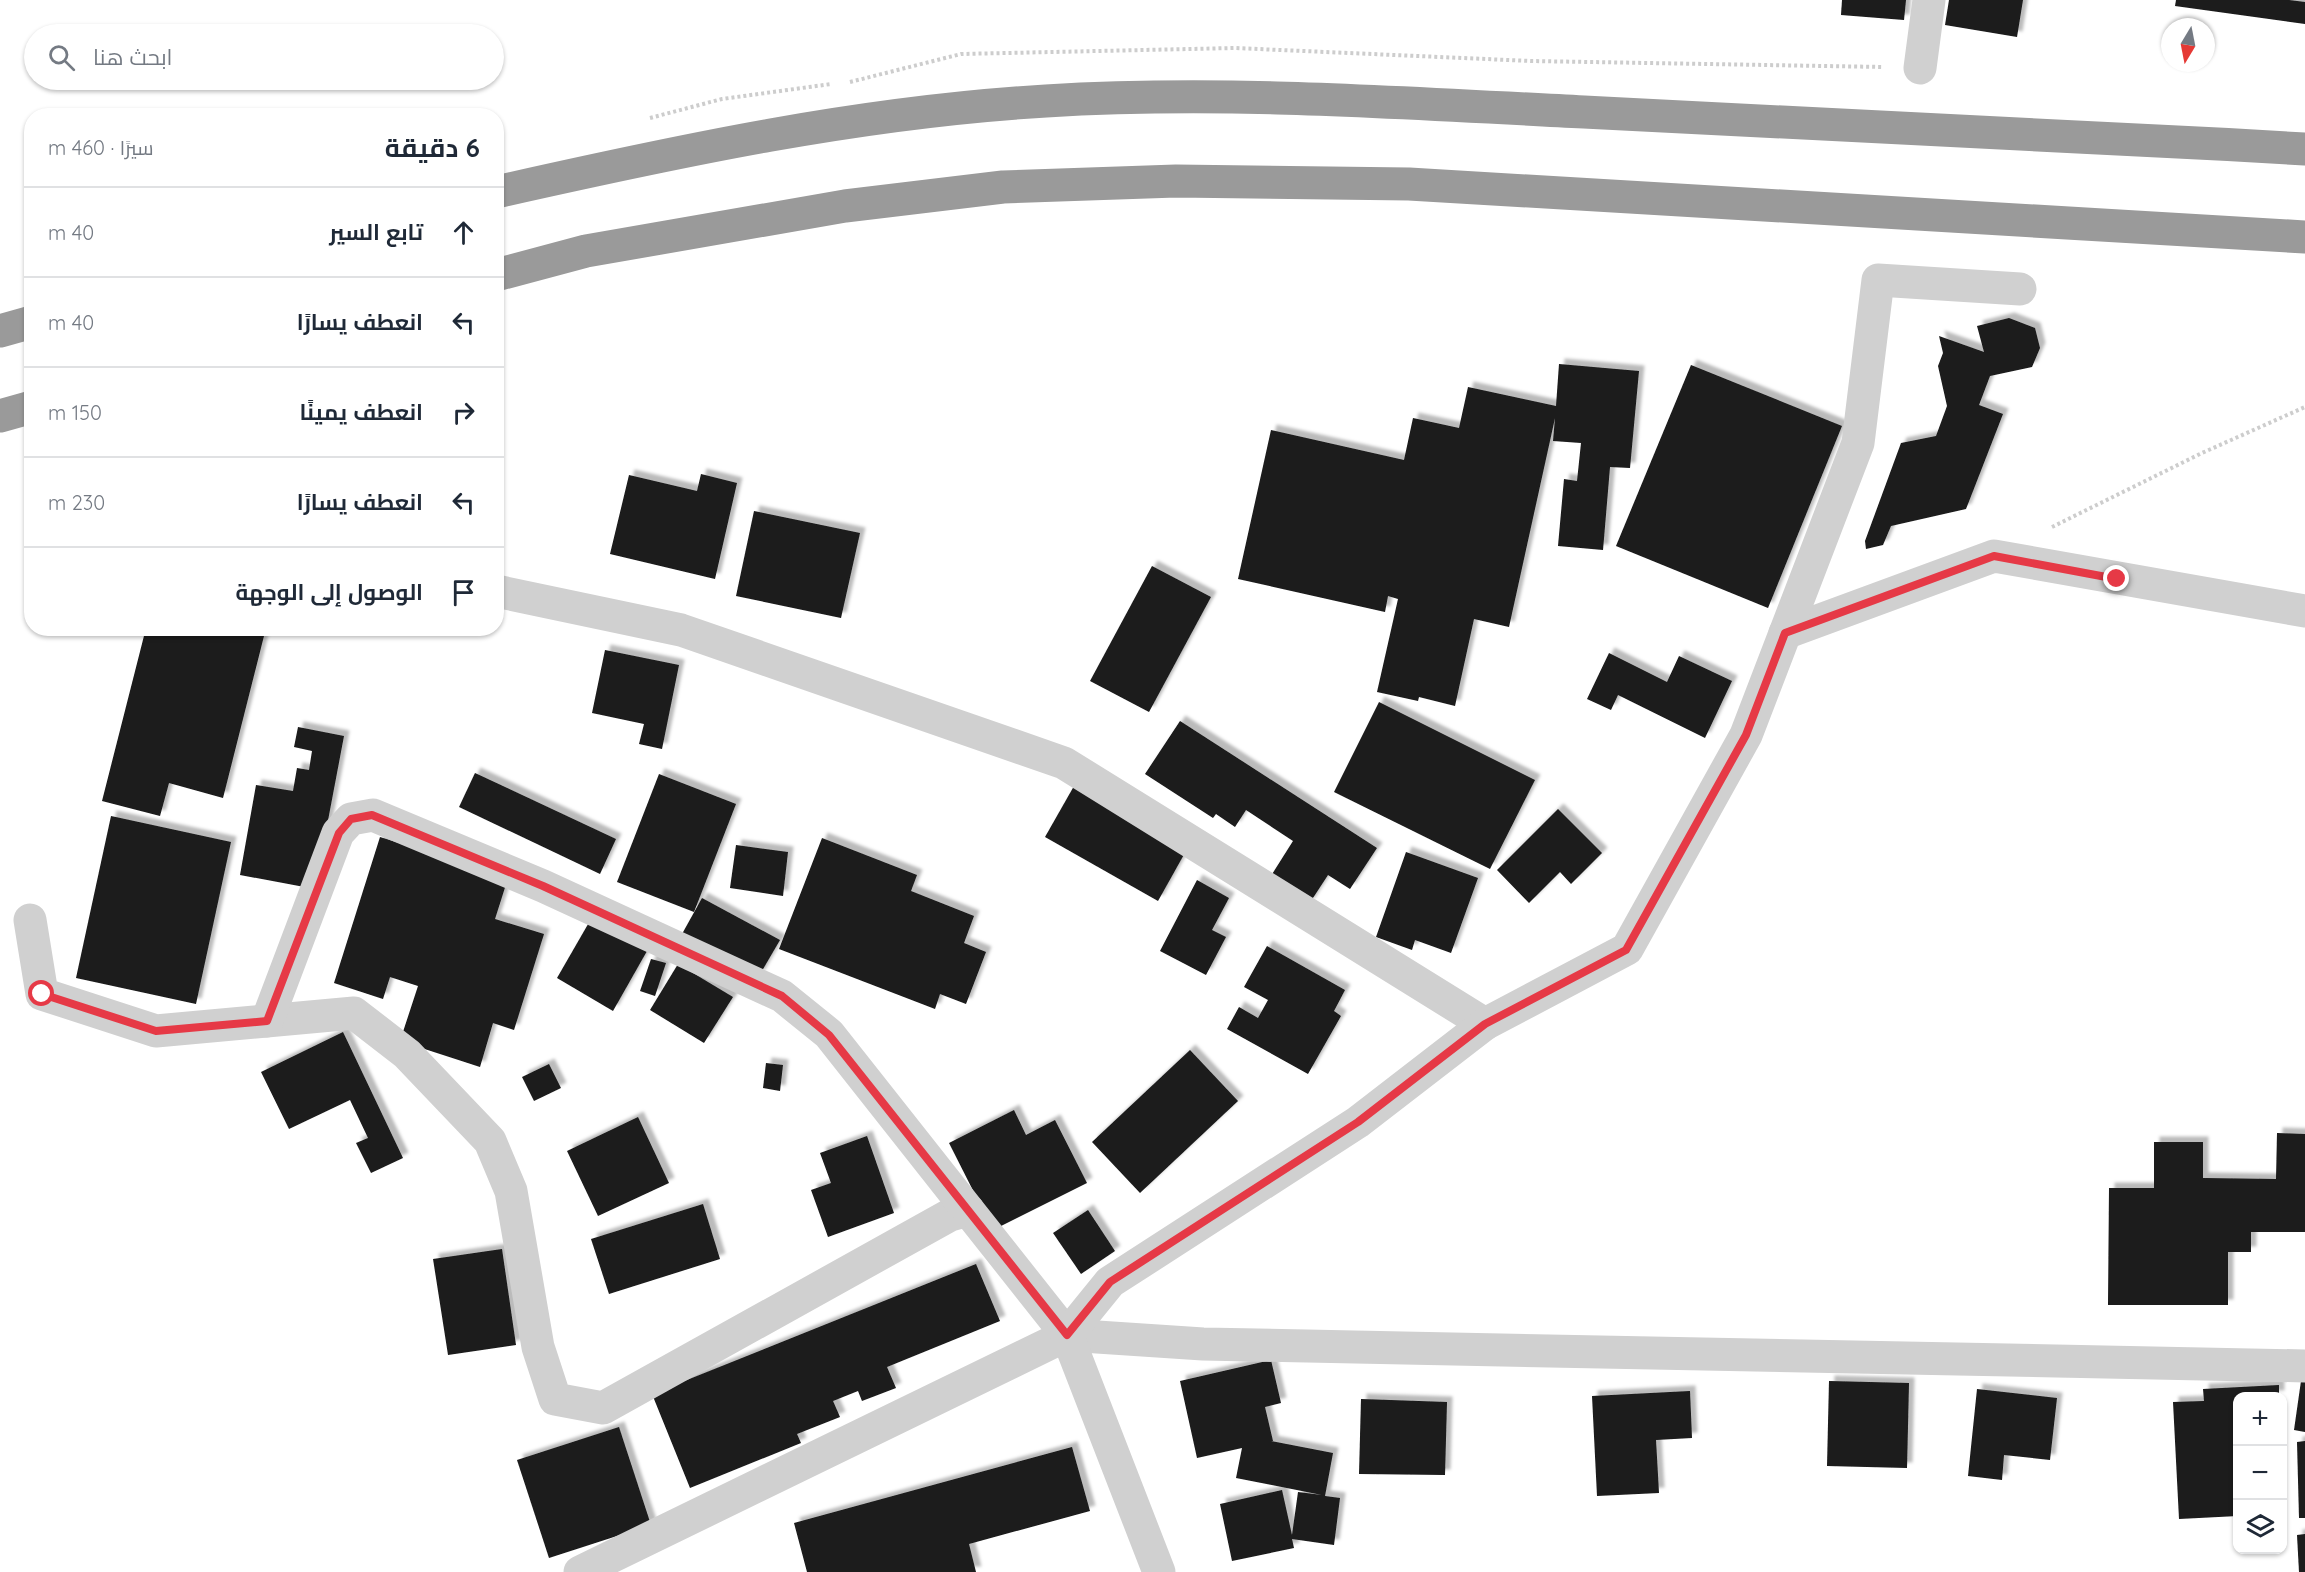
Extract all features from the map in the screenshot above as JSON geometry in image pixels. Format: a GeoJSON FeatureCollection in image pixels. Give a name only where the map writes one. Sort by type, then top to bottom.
{"type":"FeatureCollection","features":[{"type":"Feature","properties":{"kind":"highway"},"geometry":{"type":"LineString","coordinates":[[504,190],[672,153],[880,117],[1045,101],[1216,96],[1464,106],[2305,149]]}},
{"type":"Feature","properties":{"kind":"highway"},"geometry":{"type":"LineString","coordinates":[[504,273],[586,251],[845,206],[1003,187],[1176,181],[1409,184],[2305,237]]}},
{"type":"Feature","properties":{"kind":"highway"},"geometry":{"type":"LineString","coordinates":[[0,332],[24,324]]}},
{"type":"Feature","properties":{"kind":"highway"},"geometry":{"type":"LineString","coordinates":[[0,416],[24,409]]}},
{"type":"Feature","properties":{"kind":"street"},"geometry":{"type":"LineString","coordinates":[[1920,68],[1929,0]]}},
{"type":"Feature","properties":{"kind":"street"},"geometry":{"type":"LineString","coordinates":[[580,1572],[1067,1335],[1110,1282],[1358,1122],[1485,1024],[1626,950],[1746,735],[1858,443],[1878,280],[2020,289]]}},
{"type":"Feature","properties":{"kind":"street"},"geometry":{"type":"LineString","coordinates":[[1785,633],[1994,556],[2305,611]]}},
{"type":"Feature","properties":{"kind":"street"},"geometry":{"type":"LineString","coordinates":[[504,593],[681,630],[1064,763],[1485,1024]]}},
{"type":"Feature","properties":{"kind":"street"},"geometry":{"type":"LineString","coordinates":[[267,1021],[339,833],[351,819],[372,815],[543,886],[782,996],[829,1035],[1067,1335],[1159,1572]]}},
{"type":"Feature","properties":{"kind":"street"},"geometry":{"type":"LineString","coordinates":[[30,920],[42,994],[156,1031],[354,1013],[407,1054],[490,1141],[511,1191],[538,1347],[555,1399],[603,1408],[950,1215],[968,1210]]}},
{"type":"Feature","properties":{"kind":"street"},"geometry":{"type":"LineString","coordinates":[[1067,1335],[1203,1344],[2305,1366]]}},
{"type":"Feature","properties":{"kind":"path"},"geometry":{"type":"LineString","coordinates":[[2046,530],[2202,453],[2305,406]]}},
{"type":"Feature","properties":{"kind":"building"},"geometry":{"type":"Polygon","coordinates":[[[1842,0],[1906,0],[1904,20],[1841,15],[1842,0]]]}},
{"type":"Feature","properties":{"kind":"building"},"geometry":{"type":"Polygon","coordinates":[[[1949,0],[2023,0],[2017,37],[1945,25],[1949,0]]]}},
{"type":"Feature","properties":{"kind":"building"},"geometry":{"type":"Polygon","coordinates":[[[2176,0],[2305,2],[2305,24],[2175,6],[2176,0]]]}},
{"type":"Feature","properties":{"kind":"building"},"geometry":{"type":"Polygon","coordinates":[[[2009,318],[2035,328],[2040,348],[2032,367],[1990,376],[1979,405],[2003,414],[1966,509],[1891,526],[1883,545],[1866,549],[1865,541],[1901,443],[1936,436],[1947,406],[1938,366],[1943,353],[1939,336],[1984,352],[1977,326],[2009,318]]]}},
{"type":"Feature","properties":{"kind":"building"},"geometry":{"type":"Polygon","coordinates":[[[1559,364],[1639,371],[1630,468],[1610,467],[1603,550],[1558,546],[1564,479],[1577,481],[1581,443],[1553,441],[1555,418],[1509,627],[1474,619],[1455,706],[1419,697],[1418,701],[1377,692],[1398,599],[1388,596],[1385,612],[1238,579],[1271,430],[1404,460],[1413,418],[1459,428],[1468,387],[1556,406],[1559,364]]]}},
{"type":"Feature","properties":{"kind":"building"},"geometry":{"type":"Polygon","coordinates":[[[1691,365],[1842,426],[1768,608],[1616,546],[1691,365]]]}},
{"type":"Feature","properties":{"kind":"building"},"geometry":{"type":"Polygon","coordinates":[[[701,474],[737,483],[715,579],[610,554],[629,475],[697,491],[701,474]]]}},
{"type":"Feature","properties":{"kind":"building"},"geometry":{"type":"Polygon","coordinates":[[[754,511],[860,533],[841,618],[736,596],[754,511]]]}},
{"type":"Feature","properties":{"kind":"building"},"geometry":{"type":"Polygon","coordinates":[[[1152,566],[1211,597],[1149,712],[1090,681],[1152,566]]]}},
{"type":"Feature","properties":{"kind":"building"},"geometry":{"type":"Polygon","coordinates":[[[144,636],[264,636],[223,798],[169,783],[160,816],[102,801],[144,636]]]}},
{"type":"Feature","properties":{"kind":"building"},"geometry":{"type":"Polygon","coordinates":[[[605,650],[679,665],[662,749],[639,744],[644,724],[592,713],[605,650]]]}},
{"type":"Feature","properties":{"kind":"building"},"geometry":{"type":"Polygon","coordinates":[[[1609,653],[1667,682],[1679,656],[1732,681],[1705,738],[1618,695],[1611,710],[1587,699],[1609,653]]]}},
{"type":"Feature","properties":{"kind":"building"},"geometry":{"type":"Polygon","coordinates":[[[1379,702],[1535,780],[1490,869],[1334,792],[1379,702]]]}},
{"type":"Feature","properties":{"kind":"building"},"geometry":{"type":"Polygon","coordinates":[[[1180,721],[1377,848],[1350,889],[1328,875],[1309,904],[1269,879],[1293,841],[1246,810],[1235,827],[1216,814],[1213,818],[1145,774],[1180,721]]]}},
{"type":"Feature","properties":{"kind":"building"},"geometry":{"type":"Polygon","coordinates":[[[298,727],[344,736],[315,889],[240,875],[256,785],[293,791],[297,768],[309,770],[312,751],[294,747],[298,727]]]}},
{"type":"Feature","properties":{"kind":"building"},"geometry":{"type":"Polygon","coordinates":[[[475,773],[616,839],[600,874],[459,807],[475,773]]]}},
{"type":"Feature","properties":{"kind":"building"},"geometry":{"type":"Polygon","coordinates":[[[659,774],[736,804],[694,912],[617,882],[659,774]]]}},
{"type":"Feature","properties":{"kind":"building"},"geometry":{"type":"Polygon","coordinates":[[[1078,779],[1191,842],[1158,901],[1045,837],[1078,779]]]}},
{"type":"Feature","properties":{"kind":"building"},"geometry":{"type":"Polygon","coordinates":[[[1558,809],[1602,853],[1571,884],[1560,872],[1529,903],[1497,870],[1558,809]]]}},
{"type":"Feature","properties":{"kind":"building"},"geometry":{"type":"Polygon","coordinates":[[[111,816],[231,842],[196,1004],[76,978],[111,816]]]}},
{"type":"Feature","properties":{"kind":"building"},"geometry":{"type":"Polygon","coordinates":[[[380,837],[508,878],[495,919],[544,934],[514,1030],[493,1023],[480,1067],[400,1041],[418,986],[390,977],[383,999],[334,983],[380,837]]]}},
{"type":"Feature","properties":{"kind":"building"},"geometry":{"type":"Polygon","coordinates":[[[822,838],[917,875],[911,891],[974,916],[964,943],[986,952],[966,1004],[940,994],[935,1009],[779,949],[822,838]]]}},
{"type":"Feature","properties":{"kind":"building"},"geometry":{"type":"Polygon","coordinates":[[[736,845],[788,852],[783,896],[730,888],[736,845]]]}},
{"type":"Feature","properties":{"kind":"building"},"geometry":{"type":"Polygon","coordinates":[[[1406,852],[1478,878],[1451,953],[1415,940],[1412,950],[1376,937],[1406,852]]]}},
{"type":"Feature","properties":{"kind":"building"},"geometry":{"type":"Polygon","coordinates":[[[1197,880],[1229,898],[1212,930],[1226,937],[1206,975],[1160,951],[1197,880]]]}},
{"type":"Feature","properties":{"kind":"building"},"geometry":{"type":"Polygon","coordinates":[[[702,898],[780,940],[759,976],[682,934],[702,898]]]}},
{"type":"Feature","properties":{"kind":"building"},"geometry":{"type":"Polygon","coordinates":[[[591,919],[647,951],[613,1011],[557,978],[591,919]]]}},
{"type":"Feature","properties":{"kind":"building"},"geometry":{"type":"Polygon","coordinates":[[[1267,946],[1345,990],[1334,1011],[1341,1016],[1308,1074],[1227,1029],[1239,1007],[1258,1018],[1268,1000],[1244,987],[1267,946]]]}},
{"type":"Feature","properties":{"kind":"building"},"geometry":{"type":"Polygon","coordinates":[[[651,959],[666,963],[655,996],[640,991],[651,959]]]}},
{"type":"Feature","properties":{"kind":"building"},"geometry":{"type":"Polygon","coordinates":[[[678,964],[733,997],[704,1043],[650,1010],[678,964]]]}},
{"type":"Feature","properties":{"kind":"building"},"geometry":{"type":"Polygon","coordinates":[[[343,1032],[403,1158],[371,1173],[356,1143],[368,1138],[350,1100],[289,1129],[261,1072],[343,1032]]]}},
{"type":"Feature","properties":{"kind":"building"},"geometry":{"type":"Polygon","coordinates":[[[1190,1050],[1238,1101],[1140,1193],[1092,1142],[1190,1050]]]}},
{"type":"Feature","properties":{"kind":"building"},"geometry":{"type":"Polygon","coordinates":[[[766,1063],[783,1065],[780,1091],[763,1088],[766,1063]]]}},
{"type":"Feature","properties":{"kind":"building"},"geometry":{"type":"Polygon","coordinates":[[[549,1064],[561,1088],[534,1101],[522,1077],[549,1064]]]}},
{"type":"Feature","properties":{"kind":"building"},"geometry":{"type":"Polygon","coordinates":[[[1014,1110],[1026,1135],[1055,1120],[1087,1183],[993,1230],[949,1143],[1014,1110]]]}},
{"type":"Feature","properties":{"kind":"building"},"geometry":{"type":"Polygon","coordinates":[[[638,1117],[669,1183],[598,1216],[567,1151],[638,1117]]]}},
{"type":"Feature","properties":{"kind":"building"},"geometry":{"type":"Polygon","coordinates":[[[2277,1133],[2305,1134],[2305,1232],[2251,1232],[2251,1252],[2228,1252],[2228,1305],[2108,1305],[2109,1188],[2154,1188],[2154,1142],[2203,1142],[2203,1178],[2276,1179],[2277,1133]]]}},
{"type":"Feature","properties":{"kind":"building"},"geometry":{"type":"Polygon","coordinates":[[[867,1136],[894,1213],[828,1237],[811,1190],[831,1183],[820,1153],[867,1136]]]}},
{"type":"Feature","properties":{"kind":"building"},"geometry":{"type":"Polygon","coordinates":[[[703,1204],[720,1259],[609,1294],[591,1239],[703,1204]]]}},
{"type":"Feature","properties":{"kind":"building"},"geometry":{"type":"Polygon","coordinates":[[[1088,1210],[1115,1251],[1081,1274],[1053,1233],[1088,1210]]]}},
{"type":"Feature","properties":{"kind":"building"},"geometry":{"type":"Polygon","coordinates":[[[502,1249],[516,1345],[448,1355],[433,1259],[502,1249]]]}},
{"type":"Feature","properties":{"kind":"building"},"geometry":{"type":"Polygon","coordinates":[[[976,1264],[1000,1321],[887,1367],[896,1388],[862,1401],[858,1391],[833,1401],[840,1417],[797,1434],[801,1443],[690,1488],[652,1394],[976,1264]]]}},
{"type":"Feature","properties":{"kind":"building"},"geometry":{"type":"Polygon","coordinates":[[[1271,1360],[1281,1403],[1265,1407],[1273,1441],[1271,1441],[1333,1453],[1325,1496],[1340,1498],[1334,1545],[1292,1539],[1294,1548],[1232,1561],[1220,1504],[1282,1490],[1292,1535],[1298,1492],[1322,1495],[1236,1478],[1242,1448],[1197,1458],[1180,1381],[1271,1360]]]}},
{"type":"Feature","properties":{"kind":"building"},"geometry":{"type":"Polygon","coordinates":[[[2303,1367],[2305,1367],[2305,1432],[2294,1430],[2303,1367]]]}},
{"type":"Feature","properties":{"kind":"building"},"geometry":{"type":"Polygon","coordinates":[[[1829,1381],[1909,1383],[1907,1468],[1827,1466],[1829,1381]]]}},
{"type":"Feature","properties":{"kind":"building"},"geometry":{"type":"Polygon","coordinates":[[[2279,1385],[2279,1392],[2233,1392],[2233,1516],[2179,1519],[2173,1402],[2204,1401],[2203,1389],[2279,1385]]]}},
{"type":"Feature","properties":{"kind":"building"},"geometry":{"type":"Polygon","coordinates":[[[1977,1389],[2057,1398],[2050,1460],[2004,1455],[2002,1480],[1968,1476],[1977,1389]]]}},
{"type":"Feature","properties":{"kind":"building"},"geometry":{"type":"Polygon","coordinates":[[[1690,1391],[1692,1438],[1656,1440],[1659,1493],[1597,1496],[1592,1396],[1690,1391]]]}},
{"type":"Feature","properties":{"kind":"building"},"geometry":{"type":"Polygon","coordinates":[[[1361,1399],[1447,1402],[1445,1475],[1359,1474],[1361,1399]]]}},
{"type":"Feature","properties":{"kind":"building"},"geometry":{"type":"Polygon","coordinates":[[[619,1427],[651,1525],[549,1558],[517,1460],[619,1427]]]}},
{"type":"Feature","properties":{"kind":"building"},"geometry":{"type":"Polygon","coordinates":[[[2305,1441],[2305,1518],[2299,1518],[2297,1442],[2305,1441]]]}},
{"type":"Feature","properties":{"kind":"building"},"geometry":{"type":"Polygon","coordinates":[[[1072,1447],[1090,1511],[969,1544],[976,1572],[807,1572],[794,1523],[1072,1447]]]}},
{"type":"Feature","properties":{"kind":"building"},"geometry":{"type":"Polygon","coordinates":[[[2305,1534],[2305,1572],[2299,1572],[2297,1535],[2305,1534]]]}},
{"type":"Feature","properties":{"kind":"route"},"geometry":{"type":"LineString","coordinates":[[42,994],[156,1031],[267,1021],[339,833],[351,819],[372,815],[543,886],[782,996],[829,1035],[990,1235],[1067,1335],[1110,1282],[1358,1122],[1485,1024],[1626,950],[1746,735],[1785,633],[1994,556],[2117,579]]}}]}
